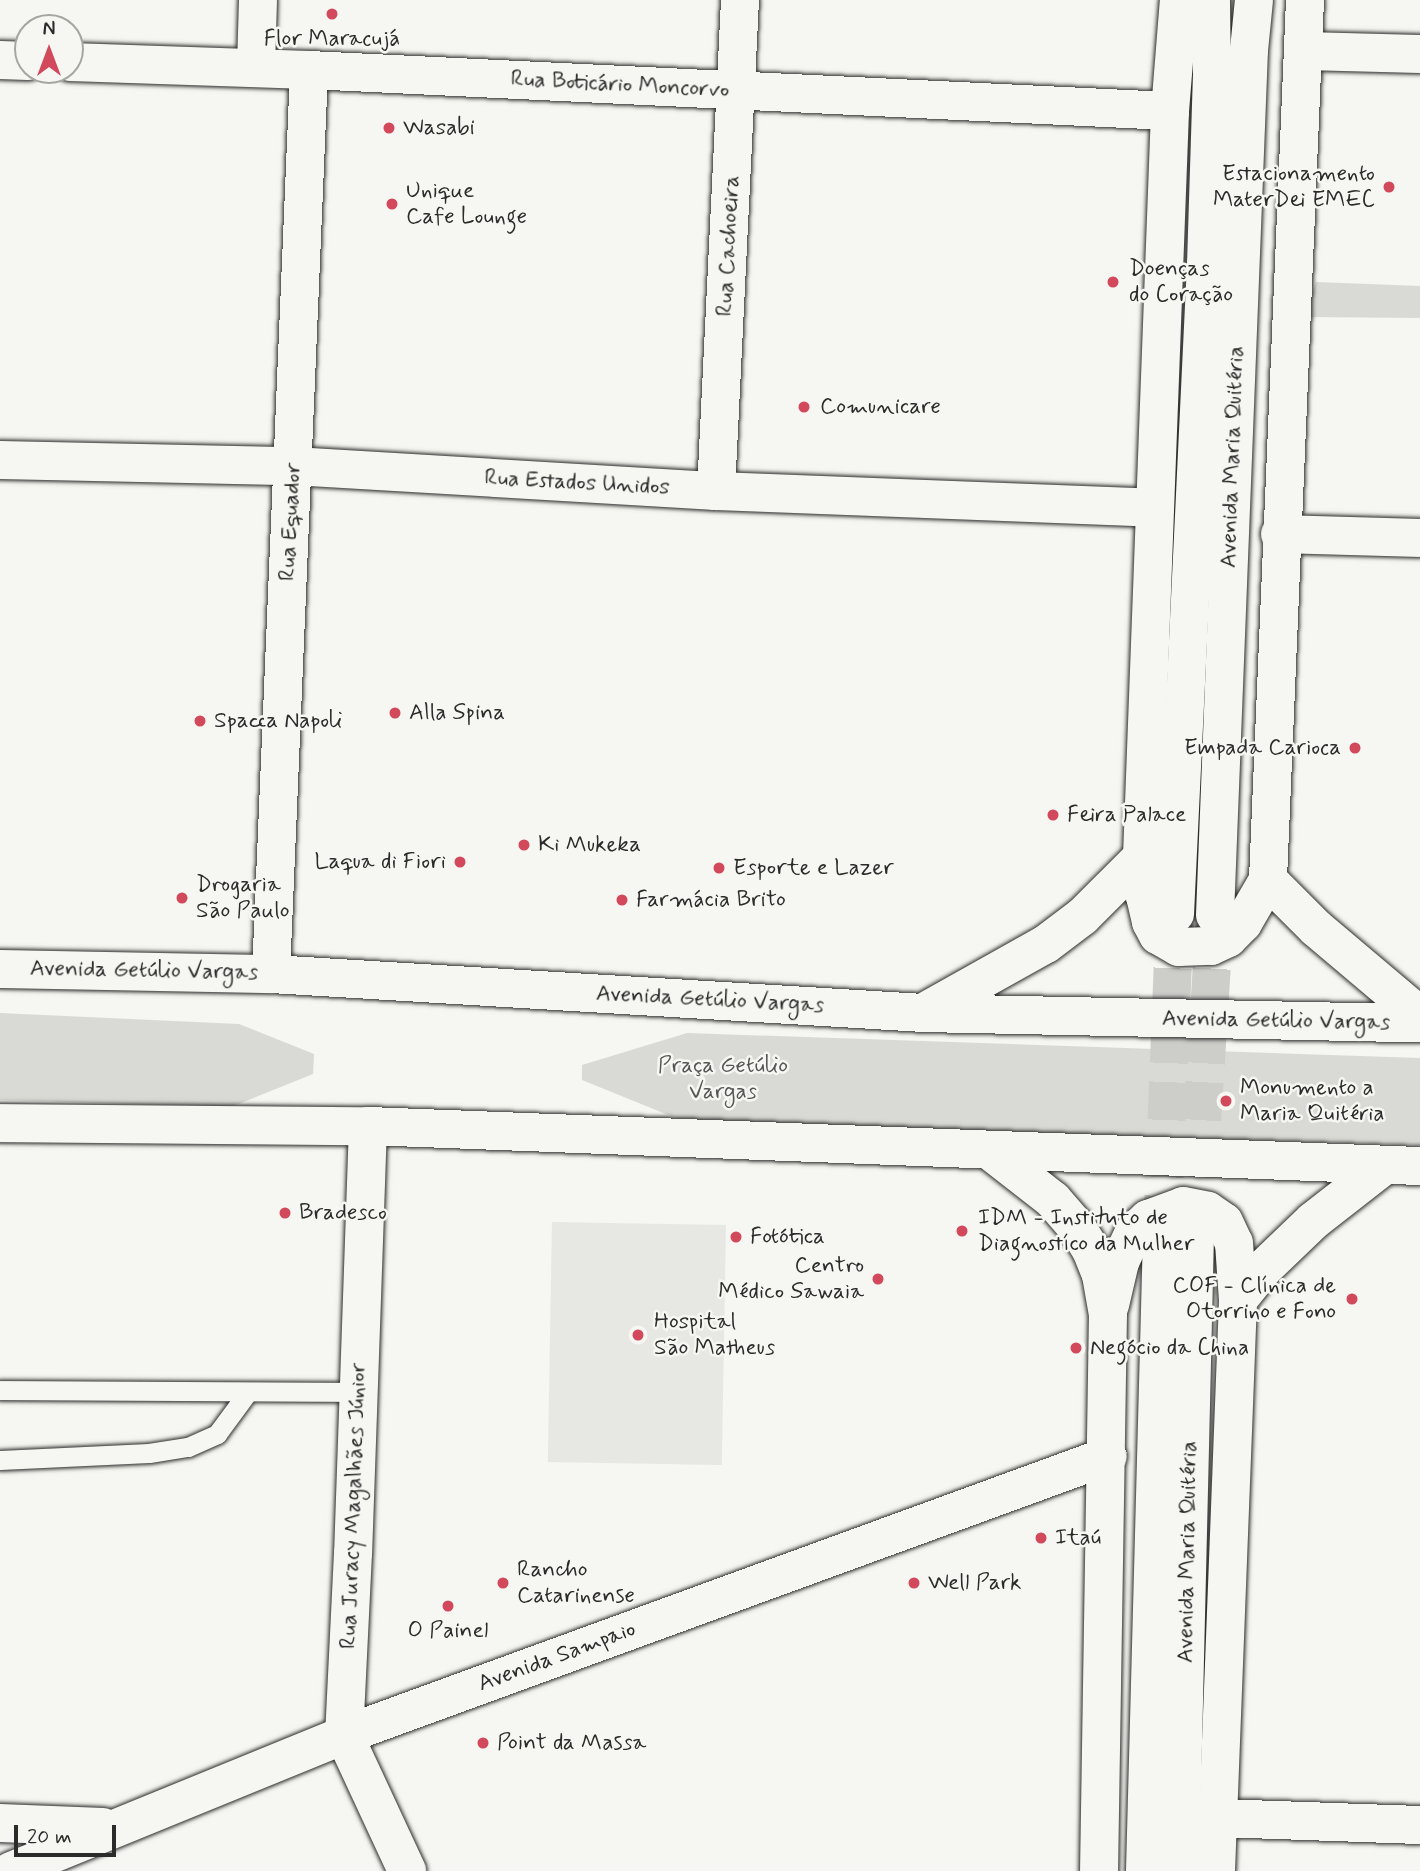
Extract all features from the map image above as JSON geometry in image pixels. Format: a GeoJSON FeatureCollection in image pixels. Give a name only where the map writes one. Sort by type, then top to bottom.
{"type":"FeatureCollection","features":[{"type":"Feature","properties":{"kind":"main road"},"geometry":{"type":"LineString","coordinates":[[256,68],[258,0]]}},
{"type":"Feature","properties":{"kind":"main road","name":"Rua Cachoeira"},"geometry":{"type":"LineString","coordinates":[[716,491],[738,90],[740,0]]}},
{"type":"Feature","properties":{"kind":"main road"},"geometry":{"type":"LineString","coordinates":[[1179,0],[1170,111],[1142,857],[1151,922],[1158,935],[1179,947],[1211,946],[1228,939],[1243,923],[1268,880],[1280,534],[1305,51],[1305,0]]}},
{"type":"Feature","properties":{"kind":"main road","name":"Avenida Maria Quitéria"},"geometry":{"type":"LineString","coordinates":[[1175,914],[1205,278],[1212,75],[1210,0]]}},
{"type":"Feature","properties":{"kind":"main road","name":"Avenida Maria Quitéria"},"geometry":{"type":"LineString","coordinates":[[1215,915],[1248,50],[1254,0]]}},
{"type":"Feature","properties":{"kind":"main road"},"geometry":{"type":"LineString","coordinates":[[1305,51],[1420,54]]}},
{"type":"Feature","properties":{"kind":"main road","name":"Rua Boticário Moncorvo"},"geometry":{"type":"LineString","coordinates":[[84,62],[309,70],[1170,111]]}},
{"type":"Feature","properties":{"kind":"main road","name":"Rua Equador"},"geometry":{"type":"LineString","coordinates":[[271,974],[309,70]]}},
{"type":"Feature","properties":{"kind":"main road","name":"Rua Estados Unidos"},"geometry":{"type":"LineString","coordinates":[[0,460],[293,466],[716,491],[1154,508]]}},
{"type":"Feature","properties":{"kind":"main road"},"geometry":{"type":"LineString","coordinates":[[1280,534],[1420,538]]}},
{"type":"Feature","properties":{"kind":"main road"},"geometry":{"type":"LineString","coordinates":[[923,1013],[1046,944],[1083,916],[1142,857]]}},
{"type":"Feature","properties":{"kind":"main road"},"geometry":{"type":"LineString","coordinates":[[1268,880],[1316,928],[1420,1016]]}},
{"type":"Feature","properties":{"kind":"main road","name":"Avenida Getúlio Vargas"},"geometry":{"type":"LineString","coordinates":[[0,969],[271,974],[923,1013],[1420,1023]]}},
{"type":"Feature","properties":{"kind":"main road"},"geometry":{"type":"LineString","coordinates":[[0,1123],[368,1126],[1403,1165]]}},
{"type":"Feature","properties":{"kind":"main road","name":"Rua Juracy Magalhães Júnior"},"geometry":{"type":"LineString","coordinates":[[368,1126],[344,1735],[407,1871]]}},
{"type":"Feature","properties":{"kind":"main road"},"geometry":{"type":"LineString","coordinates":[[989,1150],[1053,1200],[1076,1226],[1096,1263],[1108,1313]]}},
{"type":"Feature","properties":{"kind":"main road"},"geometry":{"type":"LineString","coordinates":[[1238,1300],[1263,1269],[1313,1221],[1403,1165]]}},
{"type":"Feature","properties":{"kind":"main road"},"geometry":{"type":"LineString","coordinates":[[1099,1871],[1108,1456],[1108,1313],[1120,1262],[1134,1232],[1148,1219],[1182,1206],[1208,1211],[1224,1222],[1234,1242],[1238,1300],[1216,1871]]}},
{"type":"Feature","properties":{"kind":"main road","name":"Avenida Maria Quitéria"},"geometry":{"type":"LineString","coordinates":[[1145,1871],[1179,1234],[1180,1871]]}},
{"type":"Feature","properties":{"kind":"main road","name":"Avenida Sampaio"},"geometry":{"type":"LineString","coordinates":[[11,1871],[344,1735],[1108,1456]]}},
{"type":"Feature","properties":{"kind":"main road"},"geometry":{"type":"LineString","coordinates":[[1219,1818],[1420,1825]]}},
{"type":"Feature","properties":{"kind":"main road"},"geometry":{"type":"LineString","coordinates":[[0,1823],[116,1827]]}},
{"type":"Feature","properties":{"kind":"lane"},"geometry":{"type":"LineString","coordinates":[[0,1390],[359,1392]]}},
{"type":"Feature","properties":{"kind":"lane"},"geometry":{"type":"LineString","coordinates":[[0,1460],[149,1453],[188,1447],[216,1434],[248,1392]]}},
{"type":"Feature","properties":{"kind":"shaded area","name":"Hospital São Matheus"},"geometry":{"type":"Polygon","coordinates":[[[552,1222],[726,1225],[722,1465],[548,1462],[552,1222]]]}},
{"type":"Feature","properties":{"kind":"green space"},"geometry":{"type":"Polygon","coordinates":[[[1316,282],[1420,286],[1420,318],[1304,317],[1316,282]]]}},
{"type":"Feature","properties":{"kind":"green space"},"geometry":{"type":"Polygon","coordinates":[[[0,1013],[239,1024],[314,1054],[313,1074],[231,1107],[0,1100],[0,1013]]]}},
{"type":"Feature","properties":{"kind":"green space","name":"Praça Getúlio Vargas"},"geometry":{"type":"Polygon","coordinates":[[[687,1033],[1420,1058],[1420,1145],[688,1123],[582,1080],[582,1065],[687,1033]]]}},
{"type":"Feature","properties":{"kind":"tunnel"},"geometry":{"type":"LineString","coordinates":[[1162,1234],[1175,914]]}},
{"type":"Feature","properties":{"kind":"tunnel"},"geometry":{"type":"LineString","coordinates":[[1195,1234],[1215,915]]}},
{"type":"Feature","properties":{"kind":"place","name":"Flor Maracujá"},"geometry":{"type":"Point","coordinates":[332,14]}},
{"type":"Feature","properties":{"kind":"place","name":"Wasabi"},"geometry":{"type":"Point","coordinates":[389,128]}},
{"type":"Feature","properties":{"kind":"place","name":"Estacionamento MaterDei EMEC"},"geometry":{"type":"Point","coordinates":[1389,187]}},
{"type":"Feature","properties":{"kind":"place","name":"Unique Cafe Lounge"},"geometry":{"type":"Point","coordinates":[392,204]}},
{"type":"Feature","properties":{"kind":"place","name":"Doenças do Coração"},"geometry":{"type":"Point","coordinates":[1113,282]}},
{"type":"Feature","properties":{"kind":"place","name":"Comunicare"},"geometry":{"type":"Point","coordinates":[804,407]}},
{"type":"Feature","properties":{"kind":"place","name":"Alla Spina"},"geometry":{"type":"Point","coordinates":[395,713]}},
{"type":"Feature","properties":{"kind":"place","name":"Spacca Napoli"},"geometry":{"type":"Point","coordinates":[200,721]}},
{"type":"Feature","properties":{"kind":"place","name":"Empada Carioca"},"geometry":{"type":"Point","coordinates":[1355,748]}},
{"type":"Feature","properties":{"kind":"place","name":"Feira Palace"},"geometry":{"type":"Point","coordinates":[1053,815]}},
{"type":"Feature","properties":{"kind":"place","name":"Ki Mukeka"},"geometry":{"type":"Point","coordinates":[524,845]}},
{"type":"Feature","properties":{"kind":"place","name":"Laqua di Fiori"},"geometry":{"type":"Point","coordinates":[460,862]}},
{"type":"Feature","properties":{"kind":"place","name":"Esporte e Lazer"},"geometry":{"type":"Point","coordinates":[719,868]}},
{"type":"Feature","properties":{"kind":"place","name":"Drogaria São Paulo"},"geometry":{"type":"Point","coordinates":[182,898]}},
{"type":"Feature","properties":{"kind":"place","name":"Farmácia Brito"},"geometry":{"type":"Point","coordinates":[622,900]}},
{"type":"Feature","properties":{"kind":"place","name":"Monumento a Maria Quitéria"},"geometry":{"type":"Point","coordinates":[1226,1101]}},
{"type":"Feature","properties":{"kind":"place","name":"Bradesco"},"geometry":{"type":"Point","coordinates":[285,1213]}},
{"type":"Feature","properties":{"kind":"place","name":"IDM - Instituto de Diagnostíco da Mulher"},"geometry":{"type":"Point","coordinates":[962,1231]}},
{"type":"Feature","properties":{"kind":"place","name":"Fotótica"},"geometry":{"type":"Point","coordinates":[736,1237]}},
{"type":"Feature","properties":{"kind":"place","name":"Centro Médico Sawaia"},"geometry":{"type":"Point","coordinates":[878,1279]}},
{"type":"Feature","properties":{"kind":"place","name":"COF - Clínica de Otorrino e Fono"},"geometry":{"type":"Point","coordinates":[1352,1299]}},
{"type":"Feature","properties":{"kind":"place","name":"Hospital São Matheus"},"geometry":{"type":"Point","coordinates":[638,1335]}},
{"type":"Feature","properties":{"kind":"place","name":"Negócio da China"},"geometry":{"type":"Point","coordinates":[1076,1348]}},
{"type":"Feature","properties":{"kind":"place","name":"Itaú"},"geometry":{"type":"Point","coordinates":[1041,1538]}},
{"type":"Feature","properties":{"kind":"place","name":"Rancho Catarinense"},"geometry":{"type":"Point","coordinates":[503,1583]}},
{"type":"Feature","properties":{"kind":"place","name":"Well Park"},"geometry":{"type":"Point","coordinates":[914,1583]}},
{"type":"Feature","properties":{"kind":"place","name":"O Painel"},"geometry":{"type":"Point","coordinates":[448,1606]}},
{"type":"Feature","properties":{"kind":"place","name":"Point da Massa"},"geometry":{"type":"Point","coordinates":[483,1743]}}]}
